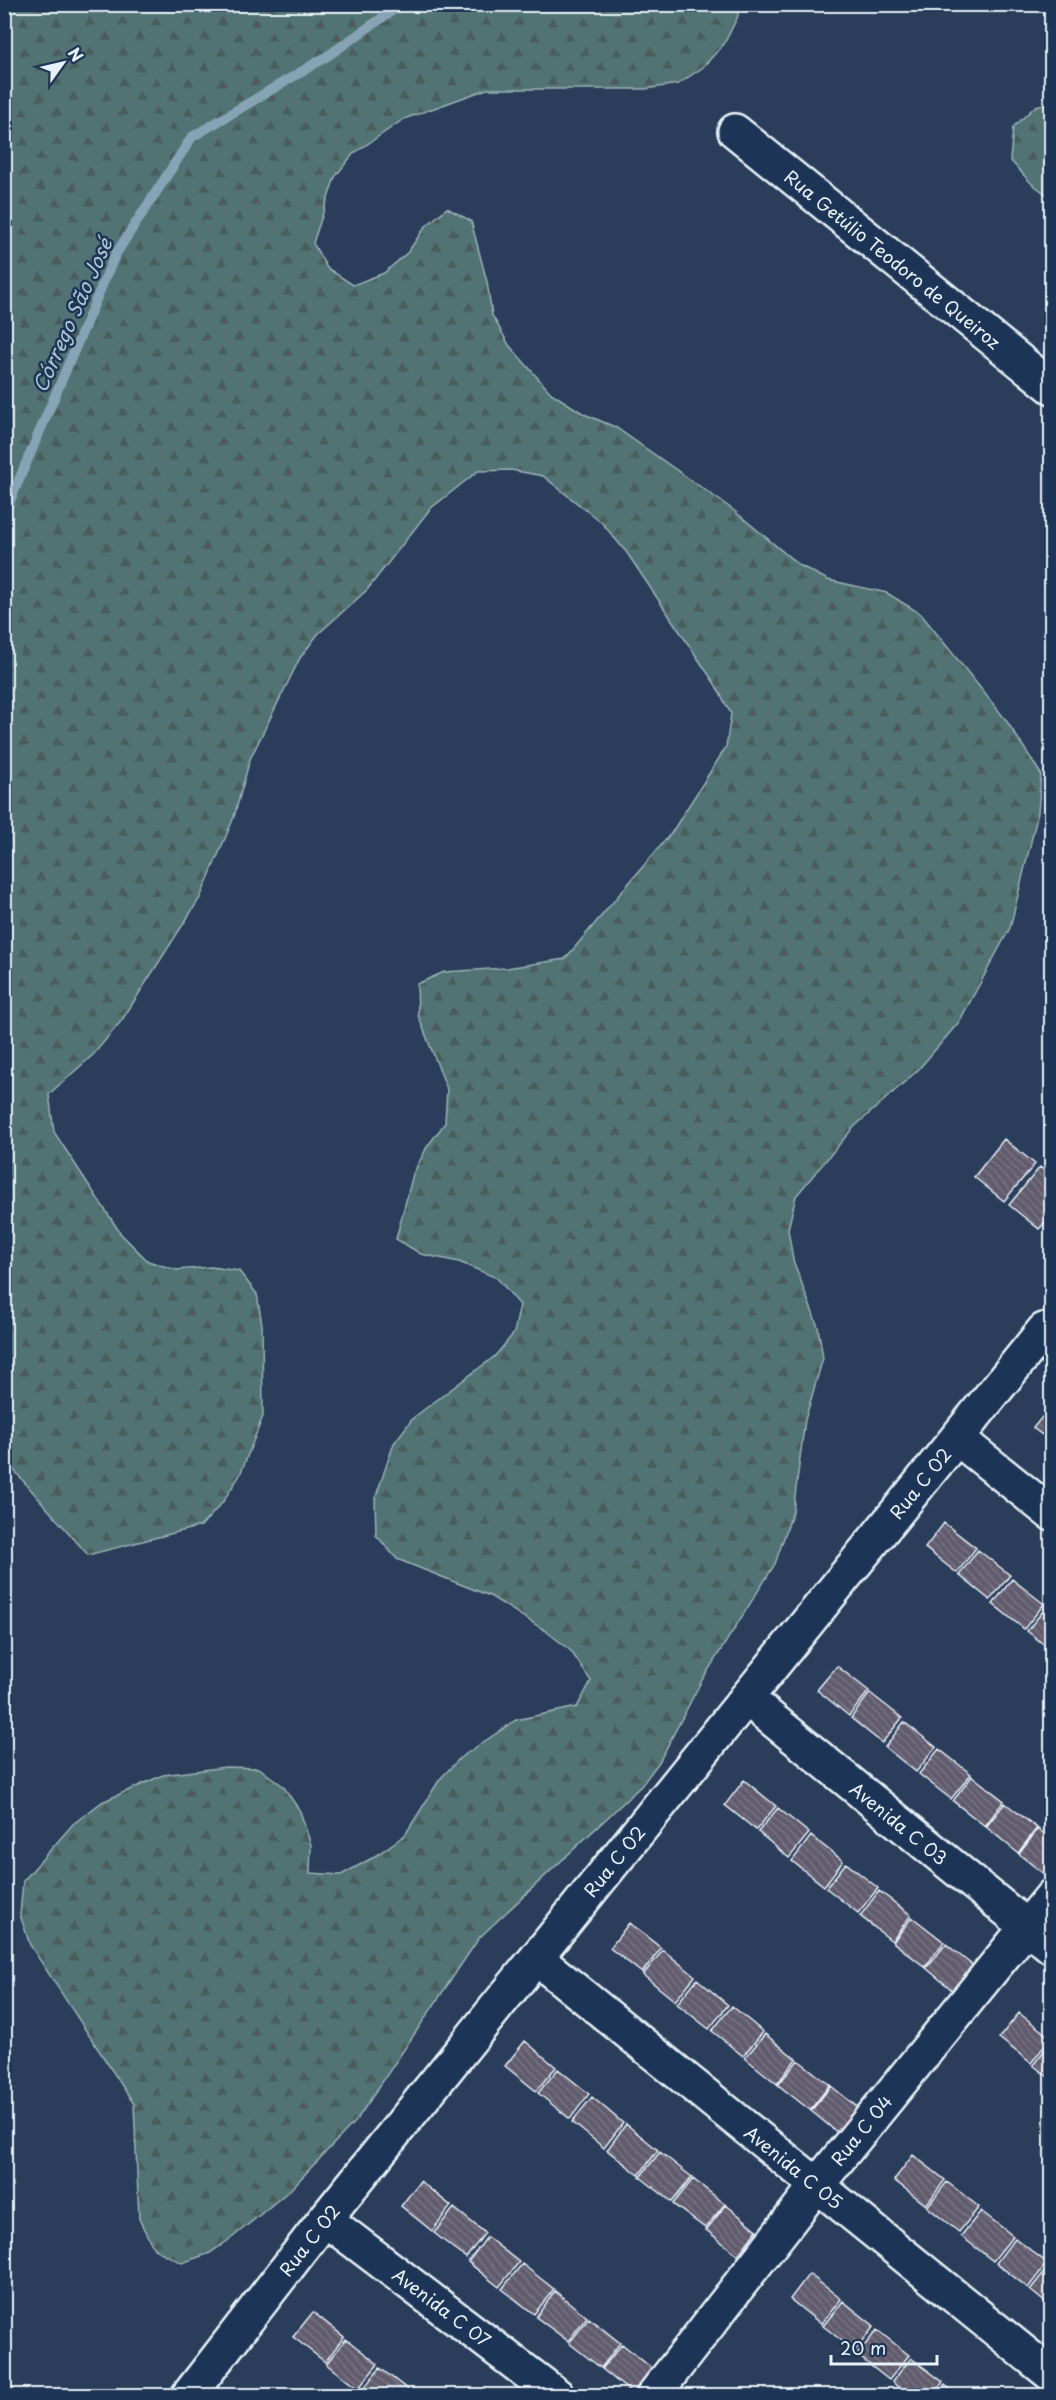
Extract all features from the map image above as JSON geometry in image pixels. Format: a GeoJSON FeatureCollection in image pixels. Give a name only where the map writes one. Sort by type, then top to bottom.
{"type":"FeatureCollection","features":[{"type":"Feature","properties":{"kind":"street","name":"Rua Getúlio Teodoro de Queiroz"},"geometry":{"type":"LineString","coordinates":[[735,131],[1052,387]]}},
{"type":"Feature","properties":{"kind":"street","name":"Rua C 02"},"geometry":{"type":"LineString","coordinates":[[188,2396],[325,2219],[1044,1330]]}},
{"type":"Feature","properties":{"kind":"street"},"geometry":{"type":"LineString","coordinates":[[957,1438],[1052,1514]]}},
{"type":"Feature","properties":{"kind":"street","name":"Avenida C 03"},"geometry":{"type":"LineString","coordinates":[[746,1698],[1052,1947]]}},
{"type":"Feature","properties":{"kind":"street","name":"Rua C 04"},"geometry":{"type":"LineString","coordinates":[[653,2396],[817,2185],[1052,1896]]}},
{"type":"Feature","properties":{"kind":"street","name":"Avenida C 05"},"geometry":{"type":"LineString","coordinates":[[536,1958],[1052,2374]]}},
{"type":"Feature","properties":{"kind":"street","name":"Avenida C 07"},"geometry":{"type":"LineString","coordinates":[[325,2219],[558,2396]]}},
{"type":"Feature","properties":{"kind":"green space"},"geometry":{"type":"Polygon","coordinates":[[[4,5],[738,5],[738,16],[724,44],[702,68],[678,84],[645,89],[487,89],[404,119],[353,154],[335,177],[313,243],[327,268],[353,285],[384,273],[408,252],[425,227],[447,208],[471,221],[487,282],[492,315],[509,345],[551,393],[584,414],[615,427],[732,509],[799,565],[828,580],[887,593],[921,614],[1006,720],[1041,774],[1038,813],[1010,928],[959,1022],[918,1070],[853,1128],[796,1196],[788,1229],[793,1260],[818,1327],[823,1358],[805,1420],[793,1511],[775,1564],[702,1680],[659,1762],[641,1786],[479,1938],[358,2118],[290,2190],[210,2253],[182,2263],[154,2249],[139,2219],[134,2104],[30,1945],[20,1915],[23,1881],[73,1824],[102,1802],[163,1775],[226,1767],[259,1768],[283,1786],[300,1811],[311,1845],[310,1873],[341,1875],[374,1857],[405,1835],[440,1779],[460,1758],[516,1720],[577,1707],[591,1681],[571,1651],[546,1631],[490,1596],[397,1559],[376,1535],[375,1499],[394,1443],[413,1418],[495,1356],[514,1333],[520,1305],[497,1278],[459,1262],[421,1254],[396,1239],[413,1174],[427,1147],[445,1123],[447,1089],[418,1015],[417,984],[444,972],[507,968],[565,959],[672,832],[726,747],[731,714],[715,684],[627,553],[602,523],[543,476],[511,470],[478,471],[430,509],[367,590],[318,634],[300,658],[250,759],[234,817],[200,898],[122,1020],[93,1055],[49,1094],[54,1132],[121,1234],[148,1261],[176,1270],[211,1267],[239,1271],[257,1294],[262,1325],[263,1416],[240,1475],[222,1503],[201,1526],[88,1555],[5,1460],[4,5]]]}},
{"type":"Feature","properties":{"kind":"green space"},"geometry":{"type":"Polygon","coordinates":[[[1052,102],[1051,198],[1031,183],[1010,160],[1013,127],[1036,106],[1052,102]]]}},
{"type":"Feature","properties":{"kind":"building"},"geometry":{"type":"Polygon","coordinates":[[[1004,1139],[1035,1164],[1004,1201],[974,1177],[1004,1139]]]}},
{"type":"Feature","properties":{"kind":"building"},"geometry":{"type":"Polygon","coordinates":[[[1040,1167],[1052,1177],[1052,1215],[1039,1229],[1009,1205],[1040,1167]]]}},
{"type":"Feature","properties":{"kind":"building"},"geometry":{"type":"Polygon","coordinates":[[[1052,1405],[1052,1442],[1033,1428],[1052,1405]]]}},
{"type":"Feature","properties":{"kind":"building"},"geometry":{"type":"Polygon","coordinates":[[[944,1523],[976,1548],[957,1573],[925,1548],[944,1523]]]}},
{"type":"Feature","properties":{"kind":"building"},"geometry":{"type":"Polygon","coordinates":[[[978,1550],[1010,1575],[990,1600],[959,1575],[978,1550]]]}},
{"type":"Feature","properties":{"kind":"building"},"geometry":{"type":"Polygon","coordinates":[[[1012,1579],[1044,1604],[1024,1629],[993,1604],[1012,1579]]]}},
{"type":"Feature","properties":{"kind":"building"},"geometry":{"type":"Polygon","coordinates":[[[1047,1606],[1052,1610],[1052,1651],[1027,1631],[1047,1606]]]}},
{"type":"Feature","properties":{"kind":"building"},"geometry":{"type":"Polygon","coordinates":[[[837,1666],[869,1691],[849,1716],[817,1690],[837,1666]]]}},
{"type":"Feature","properties":{"kind":"building"},"geometry":{"type":"Polygon","coordinates":[[[870,1693],[902,1718],[882,1743],[851,1718],[870,1693]]]}},
{"type":"Feature","properties":{"kind":"building"},"geometry":{"type":"Polygon","coordinates":[[[904,1722],[936,1747],[916,1772],[885,1747],[904,1722]]]}},
{"type":"Feature","properties":{"kind":"building"},"geometry":{"type":"Polygon","coordinates":[[[939,1749],[971,1774],[951,1799],[919,1774],[939,1749]]]}},
{"type":"Feature","properties":{"kind":"building"},"geometry":{"type":"Polygon","coordinates":[[[972,1776],[1004,1801],[985,1826],[953,1801],[972,1776]]]}},
{"type":"Feature","properties":{"kind":"building"},"geometry":{"type":"Polygon","coordinates":[[[744,1780],[776,1806],[756,1830],[725,1805],[744,1780]]]}},
{"type":"Feature","properties":{"kind":"building"},"geometry":{"type":"Polygon","coordinates":[[[1005,1803],[1037,1828],[1018,1853],[986,1827],[1005,1803]]]}},
{"type":"Feature","properties":{"kind":"building"},"geometry":{"type":"Polygon","coordinates":[[[778,1808],[809,1833],[789,1858],[758,1832],[778,1808]]]}},
{"type":"Feature","properties":{"kind":"building"},"geometry":{"type":"Polygon","coordinates":[[[1038,1829],[1052,1839],[1050,1879],[1019,1854],[1038,1829]]]}},
{"type":"Feature","properties":{"kind":"building"},"geometry":{"type":"Polygon","coordinates":[[[811,1836],[843,1861],[824,1886],[792,1861],[811,1836]]]}},
{"type":"Feature","properties":{"kind":"building"},"geometry":{"type":"Polygon","coordinates":[[[846,1863],[878,1888],[858,1913],[826,1888],[846,1863]]]}},
{"type":"Feature","properties":{"kind":"building"},"geometry":{"type":"Polygon","coordinates":[[[879,1891],[911,1915],[892,1941],[860,1916],[879,1891]]]}},
{"type":"Feature","properties":{"kind":"building"},"geometry":{"type":"Polygon","coordinates":[[[912,1917],[944,1942],[925,1967],[893,1942],[912,1917]]]}},
{"type":"Feature","properties":{"kind":"building"},"geometry":{"type":"Polygon","coordinates":[[[629,1923],[661,1948],[642,1973],[610,1948],[629,1923]]]}},
{"type":"Feature","properties":{"kind":"building"},"geometry":{"type":"Polygon","coordinates":[[[946,1944],[977,1969],[957,1994],[926,1968],[946,1944]]]}},
{"type":"Feature","properties":{"kind":"building"},"geometry":{"type":"Polygon","coordinates":[[[663,1950],[695,1976],[675,2001],[643,1975],[663,1950]]]}},
{"type":"Feature","properties":{"kind":"building"},"geometry":{"type":"Polygon","coordinates":[[[697,1979],[728,2005],[709,2029],[677,2004],[697,1979]]]}},
{"type":"Feature","properties":{"kind":"building"},"geometry":{"type":"Polygon","coordinates":[[[732,2006],[763,2032],[743,2056],[712,2031],[732,2006]]]}},
{"type":"Feature","properties":{"kind":"building"},"geometry":{"type":"Polygon","coordinates":[[[1019,2013],[1051,2038],[1031,2063],[999,2038],[1019,2013]]]}},
{"type":"Feature","properties":{"kind":"building"},"geometry":{"type":"Polygon","coordinates":[[[765,2034],[796,2059],[777,2084],[745,2058],[765,2034]]]}},
{"type":"Feature","properties":{"kind":"building"},"geometry":{"type":"Polygon","coordinates":[[[525,2041],[556,2067],[536,2091],[505,2066],[525,2041]]]}},
{"type":"Feature","properties":{"kind":"building"},"geometry":{"type":"Polygon","coordinates":[[[1052,2041],[1052,2080],[1033,2065],[1052,2041]]]}},
{"type":"Feature","properties":{"kind":"building"},"geometry":{"type":"Polygon","coordinates":[[[798,2060],[830,2085],[810,2110],[778,2085],[798,2060]]]}},
{"type":"Feature","properties":{"kind":"building"},"geometry":{"type":"Polygon","coordinates":[[[558,2069],[589,2094],[570,2119],[538,2093],[558,2069]]]}},
{"type":"Feature","properties":{"kind":"building"},"geometry":{"type":"Polygon","coordinates":[[[831,2086],[862,2111],[843,2137],[811,2111],[831,2086]]]}},
{"type":"Feature","properties":{"kind":"building"},"geometry":{"type":"Polygon","coordinates":[[[592,2097],[623,2123],[604,2148],[572,2122],[592,2097]]]}},
{"type":"Feature","properties":{"kind":"building"},"geometry":{"type":"Polygon","coordinates":[[[626,2124],[658,2150],[639,2175],[607,2150],[626,2124]]]}},
{"type":"Feature","properties":{"kind":"building"},"geometry":{"type":"Polygon","coordinates":[[[660,2152],[692,2177],[672,2202],[640,2177],[660,2152]]]}},
{"type":"Feature","properties":{"kind":"building"},"geometry":{"type":"Polygon","coordinates":[[[913,2155],[945,2180],[926,2205],[894,2180],[913,2155]]]}},
{"type":"Feature","properties":{"kind":"building"},"geometry":{"type":"Polygon","coordinates":[[[693,2179],[725,2204],[705,2228],[673,2204],[693,2179]]]}},
{"type":"Feature","properties":{"kind":"building"},"geometry":{"type":"Polygon","coordinates":[[[420,2181],[451,2206],[432,2231],[401,2206],[420,2181]]]}},
{"type":"Feature","properties":{"kind":"building"},"geometry":{"type":"Polygon","coordinates":[[[947,2182],[979,2207],[959,2232],[927,2207],[947,2182]]]}},
{"type":"Feature","properties":{"kind":"building"},"geometry":{"type":"Polygon","coordinates":[[[726,2205],[757,2230],[738,2255],[706,2230],[726,2205]]]}},
{"type":"Feature","properties":{"kind":"building"},"geometry":{"type":"Polygon","coordinates":[[[454,2208],[485,2233],[466,2258],[434,2233],[454,2208]]]}},
{"type":"Feature","properties":{"kind":"building"},"geometry":{"type":"Polygon","coordinates":[[[981,2211],[1013,2236],[993,2261],[961,2236],[981,2211]]]}},
{"type":"Feature","properties":{"kind":"building"},"geometry":{"type":"Polygon","coordinates":[[[487,2237],[519,2262],[499,2287],[468,2262],[487,2237]]]}},
{"type":"Feature","properties":{"kind":"building"},"geometry":{"type":"Polygon","coordinates":[[[1015,2238],[1047,2263],[1028,2288],[996,2263],[1015,2238]]]}},
{"type":"Feature","properties":{"kind":"building"},"geometry":{"type":"Polygon","coordinates":[[[522,2264],[554,2289],[534,2314],[502,2289],[522,2264]]]}},
{"type":"Feature","properties":{"kind":"building"},"geometry":{"type":"Polygon","coordinates":[[[1049,2266],[1052,2268],[1052,2308],[1030,2290],[1049,2266]]]}},
{"type":"Feature","properties":{"kind":"building"},"geometry":{"type":"Polygon","coordinates":[[[809,2274],[841,2299],[821,2324],[790,2299],[809,2274]]]}},
{"type":"Feature","properties":{"kind":"building"},"geometry":{"type":"Polygon","coordinates":[[[555,2291],[587,2317],[568,2341],[536,2317],[555,2291]]]}},
{"type":"Feature","properties":{"kind":"building"},"geometry":{"type":"Polygon","coordinates":[[[843,2301],[874,2326],[855,2351],[823,2326],[843,2301]]]}},
{"type":"Feature","properties":{"kind":"building"},"geometry":{"type":"Polygon","coordinates":[[[313,2312],[344,2337],[325,2362],[293,2337],[313,2312]]]}},
{"type":"Feature","properties":{"kind":"building"},"geometry":{"type":"Polygon","coordinates":[[[589,2318],[620,2343],[601,2368],[569,2343],[589,2318]]]}},
{"type":"Feature","properties":{"kind":"building"},"geometry":{"type":"Polygon","coordinates":[[[877,2330],[909,2355],[889,2380],[857,2355],[877,2330]]]}},
{"type":"Feature","properties":{"kind":"building"},"geometry":{"type":"Polygon","coordinates":[[[346,2339],[378,2364],[358,2389],[326,2364],[346,2339]]]}},
{"type":"Feature","properties":{"kind":"building"},"geometry":{"type":"Polygon","coordinates":[[[622,2344],[653,2369],[633,2394],[602,2369],[622,2344]]]}},
{"type":"Feature","properties":{"kind":"building"},"geometry":{"type":"Polygon","coordinates":[[[911,2358],[943,2382],[933,2396],[909,2396],[892,2382],[911,2358]]]}},
{"type":"Feature","properties":{"kind":"building"},"geometry":{"type":"Polygon","coordinates":[[[380,2368],[412,2393],[410,2396],[363,2396],[360,2393],[380,2368]]]}},
{"type":"Feature","properties":{"kind":"building"},"geometry":{"type":"Polygon","coordinates":[[[945,2385],[959,2396],[936,2396],[945,2385]]]}},
{"type":"Feature","properties":{"kind":"waterway","name":"Córrego São José"},"geometry":{"type":"LineString","coordinates":[[4,515],[115,255],[192,137],[326,57],[402,4]]}}]}
